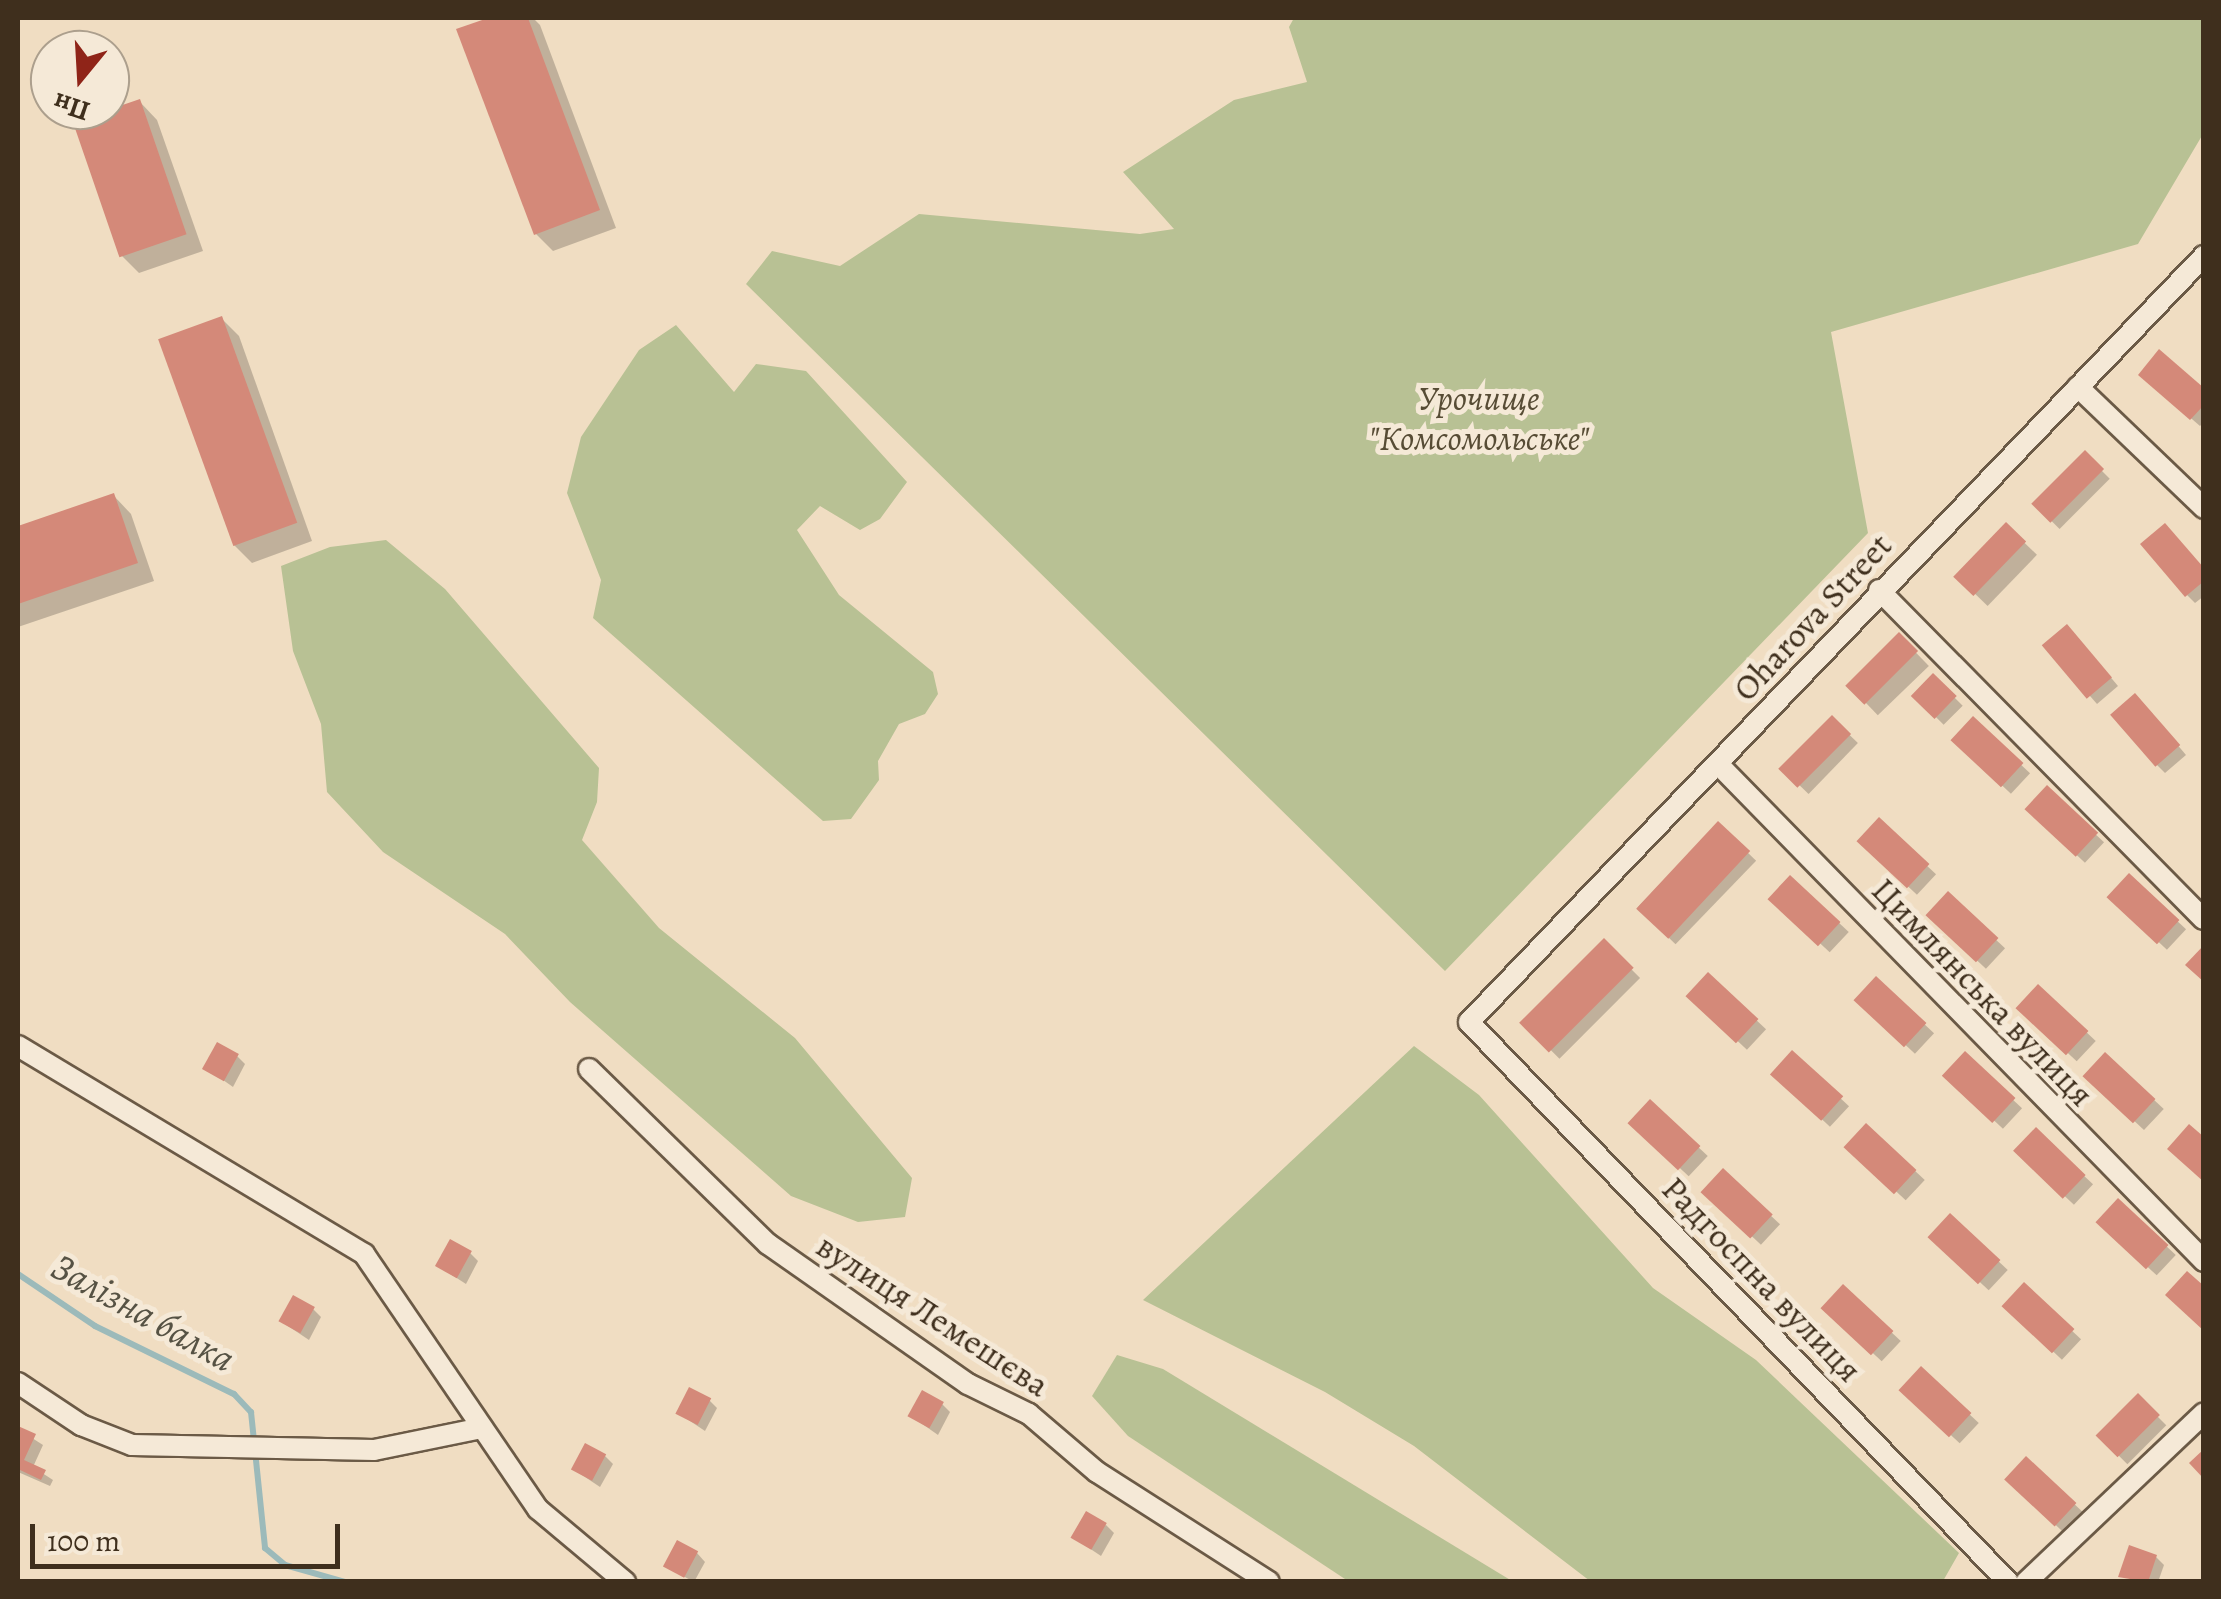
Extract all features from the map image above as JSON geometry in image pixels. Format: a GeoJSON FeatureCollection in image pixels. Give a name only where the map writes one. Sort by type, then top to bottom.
{"type":"FeatureCollection","features":[{"type":"Feature","properties":{"kind":"street","name":"Oharova Street"},"geometry":{"type":"LineString","coordinates":[[1469,1022],[1719,765],[1879,590],[2204,256]]}},
{"type":"Feature","properties":{"kind":"street"},"geometry":{"type":"LineString","coordinates":[[2078,387],[2204,508]]}},
{"type":"Feature","properties":{"kind":"street"},"geometry":{"type":"LineString","coordinates":[[1879,590],[2204,919]]}},
{"type":"Feature","properties":{"kind":"street","name":"Цимлянська вулиця"},"geometry":{"type":"LineString","coordinates":[[1719,765],[2204,1261]]}},
{"type":"Feature","properties":{"kind":"street","name":"Радгоспна вулиця"},"geometry":{"type":"LineString","coordinates":[[1469,1022],[2008,1582]]}},
{"type":"Feature","properties":{"kind":"street"},"geometry":{"type":"LineString","coordinates":[[18,1046],[364,1254],[538,1510],[625,1582]]}},
{"type":"Feature","properties":{"kind":"street","name":"вулиця Лемешєва"},"geometry":{"type":"LineString","coordinates":[[589,1069],[768,1244],[968,1384],[1028,1414],[1097,1472],[1269,1582]]}},
{"type":"Feature","properties":{"kind":"street"},"geometry":{"type":"LineString","coordinates":[[18,1383],[81,1424],[132,1445],[374,1450],[482,1428]]}},
{"type":"Feature","properties":{"kind":"street"},"geometry":{"type":"LineString","coordinates":[[2026,1582],[2204,1413]]}},
{"type":"Feature","properties":{"kind":"green space","name":"Урочище \"Комсомольське\""},"geometry":{"type":"Polygon","coordinates":[[[1294,18],[2203,18],[2203,134],[2138,244],[1831,332],[1868,533],[1445,971],[746,284],[772,251],[840,266],[919,214],[1140,234],[1174,229],[1123,172],[1234,100],[1307,82],[1289,27],[1294,18]]]}},
{"type":"Feature","properties":{"kind":"green space"},"geometry":{"type":"Polygon","coordinates":[[[676,325],[734,392],[756,364],[806,371],[907,482],[880,519],[860,530],[820,506],[797,530],[839,595],[933,672],[938,694],[925,714],[899,724],[878,761],[879,780],[851,819],[823,821],[593,618],[601,580],[567,493],[581,437],[639,350],[676,325]]]}},
{"type":"Feature","properties":{"kind":"green space"},"geometry":{"type":"Polygon","coordinates":[[[386,540],[445,589],[599,768],[597,802],[582,840],[659,928],[795,1038],[912,1178],[905,1217],[858,1222],[791,1196],[570,1002],[505,934],[383,852],[327,792],[321,724],[293,651],[281,566],[330,547],[386,540]]]}},
{"type":"Feature","properties":{"kind":"green space"},"geometry":{"type":"Polygon","coordinates":[[[1414,1046],[1479,1095],[1653,1288],[1756,1360],[1959,1553],[1943,1581],[1590,1581],[1414,1446],[1325,1392],[1143,1300],[1414,1046]]]}},
{"type":"Feature","properties":{"kind":"green space"},"geometry":{"type":"Polygon","coordinates":[[[1117,1355],[1163,1369],[1512,1581],[1348,1581],[1128,1436],[1092,1396],[1117,1355]]]}},
{"type":"Feature","properties":{"kind":"building"},"geometry":{"type":"Polygon","coordinates":[[[488,18],[528,18],[600,210],[534,235],[456,29],[488,18]]]}},
{"type":"Feature","properties":{"kind":"building"},"geometry":{"type":"Polygon","coordinates":[[[140,99],[187,234],[119,257],[76,130],[130,130],[130,102],[140,99]]]}},
{"type":"Feature","properties":{"kind":"building"},"geometry":{"type":"Polygon","coordinates":[[[222,316],[297,523],[233,546],[158,339],[222,316]]]}},
{"type":"Feature","properties":{"kind":"building"},"geometry":{"type":"Polygon","coordinates":[[[2159,349],[2204,388],[2204,405],[2190,420],[2138,375],[2159,349]]]}},
{"type":"Feature","properties":{"kind":"building"},"geometry":{"type":"Polygon","coordinates":[[[2085,450],[2104,469],[2050,523],[2031,504],[2085,450]]]}},
{"type":"Feature","properties":{"kind":"building"},"geometry":{"type":"Polygon","coordinates":[[[114,493],[138,563],[18,604],[18,526],[114,493]]]}},
{"type":"Feature","properties":{"kind":"building"},"geometry":{"type":"Polygon","coordinates":[[[2006,522],[2026,541],[1973,596],[1953,577],[2006,522]]]}},
{"type":"Feature","properties":{"kind":"building"},"geometry":{"type":"Polygon","coordinates":[[[2165,523],[2204,568],[2204,581],[2185,597],[2140,544],[2165,523]]]}},
{"type":"Feature","properties":{"kind":"building"},"geometry":{"type":"Polygon","coordinates":[[[2067,624],[2112,678],[2087,699],[2042,645],[2067,624]]]}},
{"type":"Feature","properties":{"kind":"building"},"geometry":{"type":"Polygon","coordinates":[[[1899,632],[1918,651],[1864,705],[1845,686],[1899,632]]]}},
{"type":"Feature","properties":{"kind":"building"},"geometry":{"type":"Polygon","coordinates":[[[1933,673],[1957,696],[1935,719],[1911,696],[1933,673]]]}},
{"type":"Feature","properties":{"kind":"building"},"geometry":{"type":"Polygon","coordinates":[[[2135,693],[2180,745],[2155,767],[2110,715],[2135,693]]]}},
{"type":"Feature","properties":{"kind":"building"},"geometry":{"type":"Polygon","coordinates":[[[1832,715],[1851,734],[1797,788],[1778,769],[1832,715]]]}},
{"type":"Feature","properties":{"kind":"building"},"geometry":{"type":"Polygon","coordinates":[[[1973,716],[2023,763],[2001,787],[1950,740],[1973,716]]]}},
{"type":"Feature","properties":{"kind":"building"},"geometry":{"type":"Polygon","coordinates":[[[2047,785],[2098,833],[2076,857],[2024,809],[2047,785]]]}},
{"type":"Feature","properties":{"kind":"building"},"geometry":{"type":"Polygon","coordinates":[[[1879,817],[1929,864],[1907,888],[1856,841],[1879,817]]]}},
{"type":"Feature","properties":{"kind":"building"},"geometry":{"type":"Polygon","coordinates":[[[1718,821],[1750,851],[1668,939],[1636,909],[1718,821]]]}},
{"type":"Feature","properties":{"kind":"building"},"geometry":{"type":"Polygon","coordinates":[[[2129,873],[2179,920],[2157,944],[2106,897],[2129,873]]]}},
{"type":"Feature","properties":{"kind":"building"},"geometry":{"type":"Polygon","coordinates":[[[1790,875],[1840,922],[1818,946],[1767,899],[1790,875]]]}},
{"type":"Feature","properties":{"kind":"building"},"geometry":{"type":"Polygon","coordinates":[[[1948,891],[1998,938],[1976,962],[1925,915],[1948,891]]]}},
{"type":"Feature","properties":{"kind":"building"},"geometry":{"type":"Polygon","coordinates":[[[1604,938],[1634,968],[1549,1053],[1519,1023],[1604,938]]]}},
{"type":"Feature","properties":{"kind":"building"},"geometry":{"type":"Polygon","coordinates":[[[2204,945],[2204,982],[2185,965],[2204,945]]]}},
{"type":"Feature","properties":{"kind":"building"},"geometry":{"type":"Polygon","coordinates":[[[1708,972],[1758,1019],[1736,1043],[1685,996],[1708,972]]]}},
{"type":"Feature","properties":{"kind":"building"},"geometry":{"type":"Polygon","coordinates":[[[1876,976],[1926,1023],[1904,1047],[1853,1000],[1876,976]]]}},
{"type":"Feature","properties":{"kind":"building"},"geometry":{"type":"Polygon","coordinates":[[[2038,984],[2088,1031],[2066,1055],[2015,1008],[2038,984]]]}},
{"type":"Feature","properties":{"kind":"building"},"geometry":{"type":"Polygon","coordinates":[[[217,1042],[239,1054],[224,1081],[202,1069],[217,1042]]]}},
{"type":"Feature","properties":{"kind":"building"},"geometry":{"type":"Polygon","coordinates":[[[1792,1050],[1843,1096],[1821,1121],[1770,1075],[1792,1050]]]}},
{"type":"Feature","properties":{"kind":"building"},"geometry":{"type":"Polygon","coordinates":[[[1965,1051],[2015,1098],[1992,1123],[1942,1076],[1965,1051]]]}},
{"type":"Feature","properties":{"kind":"building"},"geometry":{"type":"Polygon","coordinates":[[[2105,1052],[2155,1099],[2133,1123],[2082,1076],[2105,1052]]]}},
{"type":"Feature","properties":{"kind":"building"},"geometry":{"type":"Polygon","coordinates":[[[1650,1099],[1700,1146],[1678,1170],[1627,1123],[1650,1099]]]}},
{"type":"Feature","properties":{"kind":"building"},"geometry":{"type":"Polygon","coordinates":[[[1866,1123],[1916,1170],[1894,1194],[1843,1147],[1866,1123]]]}},
{"type":"Feature","properties":{"kind":"building"},"geometry":{"type":"Polygon","coordinates":[[[2189,1124],[2204,1137],[2204,1182],[2167,1149],[2189,1124]]]}},
{"type":"Feature","properties":{"kind":"building"},"geometry":{"type":"Polygon","coordinates":[[[2036,1127],[2086,1175],[2063,1199],[2013,1151],[2036,1127]]]}},
{"type":"Feature","properties":{"kind":"building"},"geometry":{"type":"Polygon","coordinates":[[[1723,1168],[1773,1214],[1750,1239],[1700,1192],[1723,1168]]]}},
{"type":"Feature","properties":{"kind":"building"},"geometry":{"type":"Polygon","coordinates":[[[2118,1198],[2168,1245],[2146,1269],[2095,1222],[2118,1198]]]}},
{"type":"Feature","properties":{"kind":"building"},"geometry":{"type":"Polygon","coordinates":[[[1950,1213],[2000,1260],[1978,1284],[1927,1237],[1950,1213]]]}},
{"type":"Feature","properties":{"kind":"building"},"geometry":{"type":"Polygon","coordinates":[[[450,1239],[472,1251],[457,1278],[435,1266],[450,1239]]]}},
{"type":"Feature","properties":{"kind":"building"},"geometry":{"type":"Polygon","coordinates":[[[2187,1271],[2204,1286],[2204,1331],[2165,1295],[2187,1271]]]}},
{"type":"Feature","properties":{"kind":"building"},"geometry":{"type":"Polygon","coordinates":[[[2024,1282],[2074,1329],[2052,1353],[2001,1306],[2024,1282]]]}},
{"type":"Feature","properties":{"kind":"building"},"geometry":{"type":"Polygon","coordinates":[[[1843,1284],[1893,1331],[1871,1355],[1820,1308],[1843,1284]]]}},
{"type":"Feature","properties":{"kind":"building"},"geometry":{"type":"Polygon","coordinates":[[[293,1295],[315,1307],[300,1333],[278,1321],[293,1295]]]}},
{"type":"Feature","properties":{"kind":"building"},"geometry":{"type":"Polygon","coordinates":[[[1921,1366],[1971,1413],[1949,1437],[1898,1390],[1921,1366]]]}},
{"type":"Feature","properties":{"kind":"building"},"geometry":{"type":"Polygon","coordinates":[[[689,1387],[711,1398],[698,1425],[675,1414],[689,1387]]]}},
{"type":"Feature","properties":{"kind":"building"},"geometry":{"type":"Polygon","coordinates":[[[922,1390],[944,1402],[929,1428],[907,1416],[922,1390]]]}},
{"type":"Feature","properties":{"kind":"building"},"geometry":{"type":"Polygon","coordinates":[[[2138,1393],[2160,1415],[2117,1457],[2096,1435],[2138,1393]]]}},
{"type":"Feature","properties":{"kind":"building"},"geometry":{"type":"Polygon","coordinates":[[[18,1426],[36,1434],[24,1460],[46,1470],[41,1480],[18,1469],[18,1426]]]}},
{"type":"Feature","properties":{"kind":"building"},"geometry":{"type":"Polygon","coordinates":[[[585,1443],[606,1454],[592,1481],[571,1469],[585,1443]]]}},
{"type":"Feature","properties":{"kind":"building"},"geometry":{"type":"Polygon","coordinates":[[[2204,1449],[2204,1479],[2189,1463],[2204,1449]]]}},
{"type":"Feature","properties":{"kind":"building"},"geometry":{"type":"Polygon","coordinates":[[[2026,1456],[2076,1503],[2055,1526],[2004,1479],[2026,1456]]]}},
{"type":"Feature","properties":{"kind":"building"},"geometry":{"type":"Polygon","coordinates":[[[1086,1511],[1107,1523],[1091,1550],[1070,1538],[1086,1511]]]}},
{"type":"Feature","properties":{"kind":"building"},"geometry":{"type":"Polygon","coordinates":[[[677,1540],[698,1551],[684,1578],[663,1566],[677,1540]]]}},
{"type":"Feature","properties":{"kind":"building"},"geometry":{"type":"Polygon","coordinates":[[[2129,1545],[2157,1555],[2148,1582],[2118,1577],[2129,1545]]]}},
{"type":"Feature","properties":{"kind":"waterway","name":"Залізна балка"},"geometry":{"type":"LineString","coordinates":[[18,1274],[95,1326],[234,1394],[251,1412],[265,1548],[285,1565],[345,1582]]}}]}
